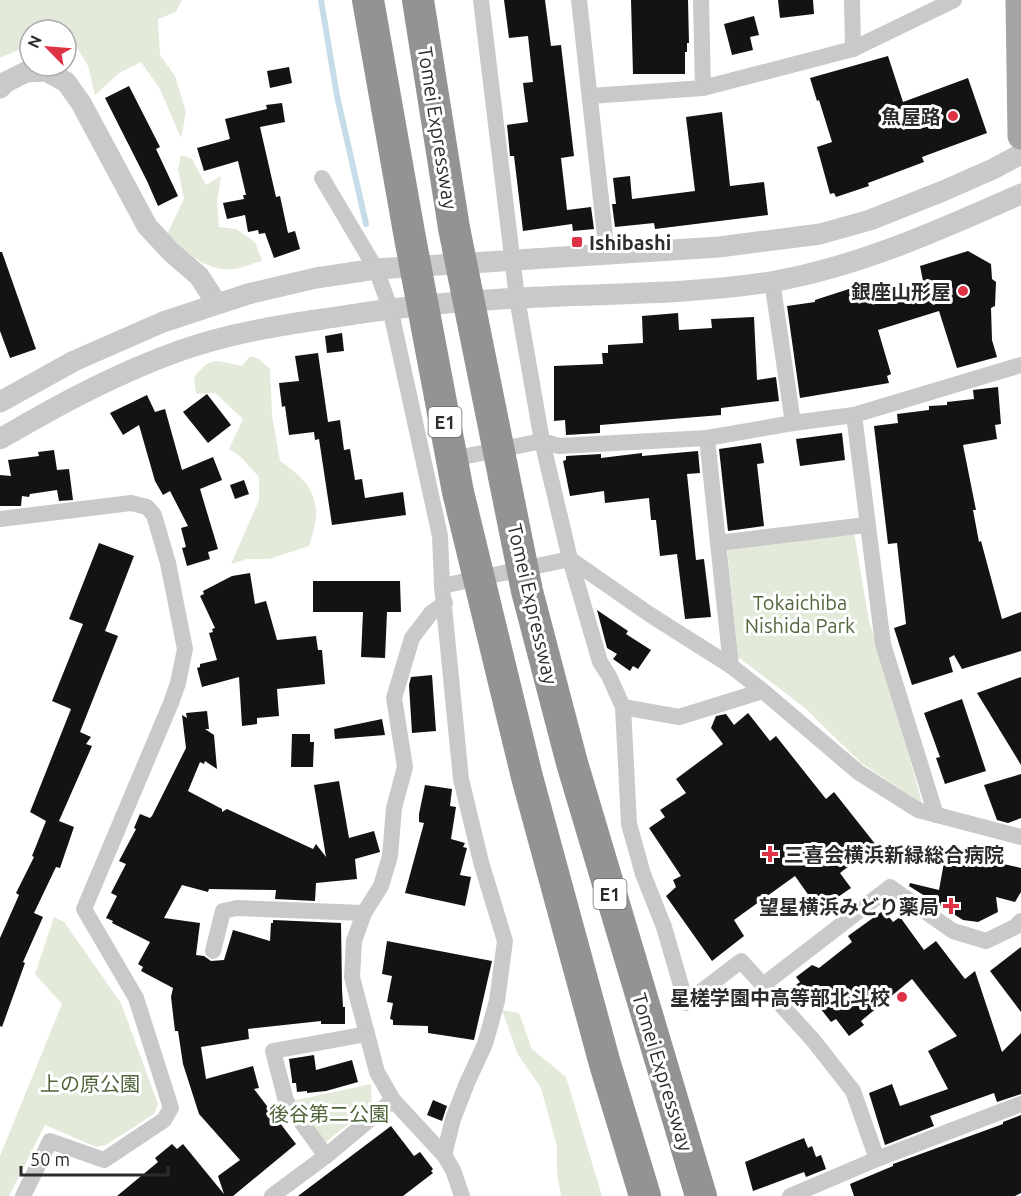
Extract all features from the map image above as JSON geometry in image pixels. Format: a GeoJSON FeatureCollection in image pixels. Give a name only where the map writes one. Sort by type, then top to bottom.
{"type":"FeatureCollection","features":[{"type":"Feature","properties":{"kind":"highway","name":"E1"},"geometry":{"type":"LineString","coordinates":[[368,0],[458,492],[527,777],[605,1064],[645,1196]]}},
{"type":"Feature","properties":{"kind":"highway","name":"Tomei Expressway"},"geometry":{"type":"LineString","coordinates":[[418,0],[454,228],[527,591],[572,763],[701,1196]]}},
{"type":"Feature","properties":{"kind":"main road"},"geometry":{"type":"LineString","coordinates":[[1019,0],[1021,136]]}},
{"type":"Feature","properties":{"kind":"street"},"geometry":{"type":"LineString","coordinates":[[481,0],[517,298],[542,441],[570,559],[600,662],[623,707],[629,824],[643,874],[664,927],[686,1003],[741,961],[813,1040],[853,1091],[877,1159]]}},
{"type":"Feature","properties":{"kind":"street"},"geometry":{"type":"LineString","coordinates":[[579,0],[608,254]]}},
{"type":"Feature","properties":{"kind":"street"},"geometry":{"type":"LineString","coordinates":[[701,0],[703,88]]}},
{"type":"Feature","properties":{"kind":"street"},"geometry":{"type":"LineString","coordinates":[[852,0],[853,49]]}},
{"type":"Feature","properties":{"kind":"street"},"geometry":{"type":"LineString","coordinates":[[590,96],[703,88],[853,49],[954,0]]}},
{"type":"Feature","properties":{"kind":"street"},"geometry":{"type":"LineString","coordinates":[[0,88],[6,82],[26,72],[46,71],[66,82],[81,103],[147,226],[171,252],[199,276],[217,304]]}},
{"type":"Feature","properties":{"kind":"street"},"geometry":{"type":"LineString","coordinates":[[0,402],[74,361],[163,322],[217,304],[316,278],[376,270],[512,259],[729,246],[820,234],[870,220],[943,191],[1021,154]]}},
{"type":"Feature","properties":{"kind":"street"},"geometry":{"type":"LineString","coordinates":[[322,178],[376,270],[390,308],[440,536],[461,779],[481,862],[505,940],[498,1001],[485,1044],[453,1119],[444,1155]]}},
{"type":"Feature","properties":{"kind":"street"},"geometry":{"type":"LineString","coordinates":[[0,439],[96,387],[183,350],[256,329],[390,308],[517,298],[720,289],[772,281],[872,255],[954,224],[1021,194]]}},
{"type":"Feature","properties":{"kind":"street"},"geometry":{"type":"LineString","coordinates":[[772,281],[793,423]]}},
{"type":"Feature","properties":{"kind":"street"},"geometry":{"type":"LineString","coordinates":[[425,464],[542,441],[559,446],[707,438],[854,415],[1021,365]]}},
{"type":"Feature","properties":{"kind":"street"},"geometry":{"type":"LineString","coordinates":[[854,415],[866,525],[883,644],[936,815]]}},
{"type":"Feature","properties":{"kind":"street"},"geometry":{"type":"LineString","coordinates":[[707,438],[731,666]]}},
{"type":"Feature","properties":{"kind":"street"},"geometry":{"type":"LineString","coordinates":[[0,519],[131,503],[147,507],[154,515],[168,563],[185,649],[171,703],[84,909],[136,998],[171,1108],[164,1120],[105,1160],[50,1141],[23,1196]]}},
{"type":"Feature","properties":{"kind":"street"},"geometry":{"type":"LineString","coordinates":[[718,543],[866,525]]}},
{"type":"Feature","properties":{"kind":"street"},"geometry":{"type":"LineString","coordinates":[[462,1196],[453,1170],[444,1155],[393,1100],[377,1072],[352,977],[354,941],[364,913],[381,886],[390,856],[394,808],[405,767],[394,698],[412,638],[444,595],[570,559]]}},
{"type":"Feature","properties":{"kind":"street"},"geometry":{"type":"LineString","coordinates":[[570,559],[731,666],[764,691],[858,772],[918,810],[1021,837]]}},
{"type":"Feature","properties":{"kind":"street"},"geometry":{"type":"LineString","coordinates":[[623,707],[679,717],[764,691]]}},
{"type":"Feature","properties":{"kind":"street"},"geometry":{"type":"LineString","coordinates":[[763,985],[890,887],[953,931],[986,941],[1015,927],[1021,921]]}},
{"type":"Feature","properties":{"kind":"street"},"geometry":{"type":"LineString","coordinates":[[213,951],[222,911],[256,907],[364,913]]}},
{"type":"Feature","properties":{"kind":"street"},"geometry":{"type":"LineString","coordinates":[[326,1156],[286,1101],[273,1052],[367,1034]]}},
{"type":"Feature","properties":{"kind":"street"},"geometry":{"type":"LineString","coordinates":[[272,1196],[326,1156],[393,1100]]}},
{"type":"Feature","properties":{"kind":"street"},"geometry":{"type":"LineString","coordinates":[[790,1196],[877,1159],[1021,1104]]}},
{"type":"Feature","properties":{"kind":"green space"},"geometry":{"type":"Polygon","coordinates":[[[0,0],[182,0],[176,12],[158,19],[160,55],[175,76],[186,112],[181,138],[160,89],[141,62],[119,73],[95,95],[88,66],[78,49],[78,18],[18,18],[18,50],[0,58],[0,0]]]}},
{"type":"Feature","properties":{"kind":"green space"},"geometry":{"type":"Polygon","coordinates":[[[181,155],[192,159],[206,185],[221,176],[217,202],[219,227],[236,229],[255,242],[262,261],[233,269],[214,267],[197,259],[167,234],[184,199],[178,169],[181,155]]]}},
{"type":"Feature","properties":{"kind":"green space"},"geometry":{"type":"Polygon","coordinates":[[[250,356],[259,359],[270,369],[272,415],[280,461],[294,471],[310,489],[316,517],[309,546],[269,559],[247,559],[231,564],[259,500],[259,477],[241,457],[229,449],[243,419],[215,393],[196,394],[194,377],[205,365],[215,361],[242,366],[250,356]]]}},
{"type":"Feature","properties":{"kind":"green space","name":"Tokaichiba Nishida Park"},"geometry":{"type":"Polygon","coordinates":[[[854,532],[869,621],[922,803],[861,763],[805,708],[738,657],[727,547],[854,532]]]}},
{"type":"Feature","properties":{"kind":"green space","name":"上の原公園"},"geometry":{"type":"Polygon","coordinates":[[[54,917],[64,922],[121,1003],[158,1104],[154,1114],[106,1145],[96,1147],[45,1125],[9,1196],[0,1196],[0,1156],[62,1004],[35,974],[54,917]]]}},
{"type":"Feature","properties":{"kind":"green space"},"geometry":{"type":"Polygon","coordinates":[[[502,1010],[519,1013],[532,1049],[566,1077],[602,1196],[561,1196],[557,1172],[557,1147],[541,1088],[518,1055],[502,1010]]]}},
{"type":"Feature","properties":{"kind":"green space","name":"後谷第二公園"},"geometry":{"type":"Polygon","coordinates":[[[371,1084],[372,1105],[326,1142],[292,1101],[371,1084]]]}},
{"type":"Feature","properties":{"kind":"building"},"geometry":{"type":"Polygon","coordinates":[[[504,0],[545,0],[551,46],[561,45],[574,156],[561,158],[567,210],[591,207],[594,229],[573,231],[572,224],[523,231],[514,156],[510,156],[507,125],[528,122],[523,83],[533,82],[528,36],[509,38],[504,0]]]}},
{"type":"Feature","properties":{"kind":"building"},"geometry":{"type":"Polygon","coordinates":[[[631,0],[688,0],[689,43],[687,43],[687,52],[685,52],[685,74],[633,74],[631,0]]]}},
{"type":"Feature","properties":{"kind":"building"},"geometry":{"type":"Polygon","coordinates":[[[778,0],[813,0],[814,14],[780,18],[778,0]]]}},
{"type":"Feature","properties":{"kind":"building"},"geometry":{"type":"Polygon","coordinates":[[[754,16],[759,35],[750,37],[753,50],[732,55],[724,24],[754,16]]]}},
{"type":"Feature","properties":{"kind":"building"},"geometry":{"type":"Polygon","coordinates":[[[888,56],[903,102],[968,78],[987,133],[922,157],[924,162],[868,183],[869,186],[836,197],[834,193],[830,194],[817,147],[832,142],[810,78],[888,56]]]}},
{"type":"Feature","properties":{"kind":"building"},"geometry":{"type":"Polygon","coordinates":[[[289,67],[292,83],[270,88],[267,71],[289,67]]]}},
{"type":"Feature","properties":{"kind":"building"},"geometry":{"type":"Polygon","coordinates":[[[129,86],[160,147],[156,149],[178,196],[158,206],[105,98],[129,86]]]}},
{"type":"Feature","properties":{"kind":"building"},"geometry":{"type":"Polygon","coordinates":[[[282,103],[285,122],[260,127],[276,197],[280,196],[288,233],[295,231],[300,249],[274,258],[265,233],[259,234],[258,230],[248,232],[245,215],[227,219],[223,203],[244,199],[243,195],[246,195],[238,161],[204,171],[197,148],[230,139],[225,119],[267,109],[266,105],[282,103]]]}},
{"type":"Feature","properties":{"kind":"building"},"geometry":{"type":"Polygon","coordinates":[[[722,112],[730,186],[764,182],[768,215],[655,229],[654,223],[615,227],[612,204],[616,204],[613,178],[630,176],[632,199],[695,191],[686,117],[722,112]]]}},
{"type":"Feature","properties":{"kind":"building"},"geometry":{"type":"Polygon","coordinates":[[[968,251],[991,264],[992,279],[996,282],[995,306],[991,308],[992,340],[997,357],[957,368],[939,311],[878,330],[891,374],[887,376],[889,383],[800,398],[787,306],[815,302],[815,300],[852,288],[856,302],[923,281],[920,266],[968,251]]]}},
{"type":"Feature","properties":{"kind":"building"},"geometry":{"type":"Polygon","coordinates":[[[0,252],[2,252],[36,349],[10,358],[0,331],[0,252]]]}},
{"type":"Feature","properties":{"kind":"building"},"geometry":{"type":"Polygon","coordinates":[[[678,313],[679,330],[712,328],[711,319],[754,317],[757,380],[776,377],[779,401],[721,408],[721,415],[600,425],[600,433],[566,435],[565,420],[554,421],[554,366],[603,364],[602,353],[608,353],[608,345],[643,343],[642,316],[678,313]]]}},
{"type":"Feature","properties":{"kind":"building"},"geometry":{"type":"Polygon","coordinates":[[[342,333],[344,351],[327,353],[325,336],[342,333]]]}},
{"type":"Feature","properties":{"kind":"building"},"geometry":{"type":"Polygon","coordinates":[[[318,353],[328,422],[340,420],[344,450],[350,449],[355,480],[362,479],[365,498],[403,492],[406,515],[332,525],[319,439],[315,440],[314,432],[289,435],[279,383],[299,381],[295,356],[318,353]]]}},
{"type":"Feature","properties":{"kind":"building"},"geometry":{"type":"Polygon","coordinates":[[[998,387],[1001,424],[995,425],[997,439],[963,445],[976,510],[973,510],[979,542],[981,541],[1002,619],[1021,612],[1021,651],[962,669],[954,655],[949,658],[953,672],[912,685],[894,628],[906,624],[897,543],[888,544],[874,426],[898,423],[897,414],[929,410],[929,406],[947,405],[947,402],[974,399],[973,390],[998,387]]]}},
{"type":"Feature","properties":{"kind":"building"},"geometry":{"type":"Polygon","coordinates":[[[207,394],[231,425],[208,443],[183,412],[207,394]]]}},
{"type":"Feature","properties":{"kind":"building"},"geometry":{"type":"Polygon","coordinates":[[[147,395],[155,412],[165,409],[182,470],[213,457],[222,480],[200,489],[218,549],[208,552],[210,559],[187,566],[182,548],[186,547],[181,528],[188,526],[170,491],[163,495],[155,481],[139,425],[123,435],[110,413],[147,395]]]}},
{"type":"Feature","properties":{"kind":"building"},"geometry":{"type":"Polygon","coordinates":[[[842,433],[845,460],[800,466],[796,439],[842,433]]]}},
{"type":"Feature","properties":{"kind":"building"},"geometry":{"type":"Polygon","coordinates":[[[761,443],[764,463],[757,464],[764,526],[728,531],[719,449],[761,443]]]}},
{"type":"Feature","properties":{"kind":"building"},"geometry":{"type":"Polygon","coordinates":[[[54,450],[57,470],[69,469],[73,500],[59,501],[57,490],[30,494],[29,497],[22,496],[21,506],[0,506],[0,475],[11,476],[8,460],[39,456],[38,452],[54,450]]]}},
{"type":"Feature","properties":{"kind":"building"},"geometry":{"type":"Polygon","coordinates":[[[698,451],[700,473],[687,474],[696,560],[704,559],[711,617],[685,619],[677,554],[660,556],[656,520],[651,520],[649,498],[605,503],[604,491],[570,496],[563,461],[566,460],[566,456],[601,454],[601,458],[642,453],[642,456],[698,451]]]}},
{"type":"Feature","properties":{"kind":"building"},"geometry":{"type":"Polygon","coordinates":[[[244,480],[249,494],[235,499],[230,485],[244,480]]]}},
{"type":"Feature","properties":{"kind":"building"},"geometry":{"type":"Polygon","coordinates":[[[99,543],[134,556],[105,631],[118,636],[80,732],[91,737],[86,744],[92,746],[59,821],[74,827],[60,868],[56,867],[34,913],[43,917],[23,962],[25,963],[2,1027],[0,1026],[0,938],[19,895],[16,893],[34,857],[32,856],[46,821],[30,812],[71,709],[52,701],[83,624],[69,619],[99,543]]]}},
{"type":"Feature","properties":{"kind":"building"},"geometry":{"type":"Polygon","coordinates":[[[250,573],[255,604],[266,601],[277,640],[316,636],[318,650],[322,650],[325,684],[277,689],[279,716],[257,718],[257,724],[242,726],[239,677],[202,687],[197,668],[200,664],[217,660],[209,633],[215,628],[200,596],[204,594],[203,591],[232,576],[250,573]]]}},
{"type":"Feature","properties":{"kind":"building"},"geometry":{"type":"Polygon","coordinates":[[[313,581],[400,581],[401,612],[387,612],[385,658],[361,657],[363,612],[313,612],[313,581]]]}},
{"type":"Feature","properties":{"kind":"building"},"geometry":{"type":"Polygon","coordinates":[[[597,610],[628,631],[626,634],[651,650],[638,669],[633,666],[630,671],[613,659],[617,654],[607,648],[597,610]]]}},
{"type":"Feature","properties":{"kind":"building"},"geometry":{"type":"Polygon","coordinates":[[[432,675],[436,731],[412,733],[409,685],[411,677],[432,675]]]}},
{"type":"Feature","properties":{"kind":"building"},"geometry":{"type":"Polygon","coordinates":[[[1021,677],[1021,765],[977,693],[1021,677]]]}},
{"type":"Feature","properties":{"kind":"building"},"geometry":{"type":"Polygon","coordinates":[[[962,699],[986,771],[945,784],[936,758],[940,757],[924,713],[962,699]]]}},
{"type":"Feature","properties":{"kind":"building"},"geometry":{"type":"Polygon","coordinates":[[[207,711],[209,729],[205,729],[214,735],[217,769],[205,761],[204,764],[200,762],[188,791],[222,809],[222,812],[227,809],[313,849],[316,844],[326,857],[314,785],[339,781],[349,838],[374,831],[380,852],[355,859],[357,879],[316,883],[315,901],[275,899],[276,890],[209,889],[208,892],[182,885],[164,918],[200,923],[196,955],[204,956],[211,961],[224,960],[233,930],[270,941],[273,920],[341,923],[345,1024],[321,1024],[321,1021],[248,1029],[249,1039],[201,1047],[206,1079],[253,1066],[259,1088],[254,1089],[296,1144],[233,1196],[117,1196],[158,1162],[155,1158],[172,1144],[177,1149],[183,1144],[224,1194],[218,1176],[240,1160],[199,1114],[183,1064],[178,1031],[175,1031],[171,997],[173,988],[141,971],[143,967],[138,964],[150,942],[106,918],[117,896],[111,893],[126,864],[119,861],[136,829],[134,828],[140,814],[150,818],[152,816],[186,748],[182,715],[187,718],[186,713],[207,711]]]}},
{"type":"Feature","properties":{"kind":"building"},"geometry":{"type":"Polygon","coordinates":[[[748,713],[770,741],[776,736],[826,799],[834,792],[876,845],[862,856],[851,849],[858,859],[840,873],[851,888],[819,910],[795,876],[734,920],[744,936],[712,961],[666,896],[676,887],[673,880],[681,876],[649,828],[665,817],[660,810],[686,793],[676,779],[723,744],[711,728],[716,716],[726,714],[734,725],[748,713]]]}},
{"type":"Feature","properties":{"kind":"building"},"geometry":{"type":"Polygon","coordinates":[[[382,719],[385,735],[335,739],[334,729],[382,719]]]}},
{"type":"Feature","properties":{"kind":"building"},"geometry":{"type":"Polygon","coordinates":[[[292,734],[310,734],[310,742],[314,742],[313,767],[291,767],[292,734]]]}},
{"type":"Feature","properties":{"kind":"building"},"geometry":{"type":"Polygon","coordinates":[[[1021,774],[1021,818],[1008,823],[997,820],[984,785],[1021,774]]]}},
{"type":"Feature","properties":{"kind":"building"},"geometry":{"type":"Polygon","coordinates":[[[425,785],[452,789],[450,806],[456,807],[451,839],[465,843],[463,847],[467,848],[460,875],[471,877],[465,906],[405,893],[424,823],[419,822],[419,814],[425,785]]]}},
{"type":"Feature","properties":{"kind":"building"},"geometry":{"type":"Polygon","coordinates":[[[946,851],[1021,868],[1021,892],[1015,902],[996,897],[998,912],[978,922],[963,920],[909,886],[910,883],[939,890],[946,851]]]}},
{"type":"Feature","properties":{"kind":"building"},"geometry":{"type":"Polygon","coordinates":[[[884,910],[893,922],[900,917],[924,950],[936,941],[965,979],[975,971],[1002,1052],[1021,1033],[1021,1094],[997,1102],[994,1093],[930,1116],[934,1126],[885,1145],[869,1093],[892,1084],[900,1106],[948,1089],[928,1051],[957,1036],[912,979],[861,1021],[864,1025],[849,1036],[836,1019],[831,1022],[810,995],[802,1001],[792,988],[800,982],[796,977],[812,965],[819,968],[852,942],[848,936],[884,910]]]}},
{"type":"Feature","properties":{"kind":"building"},"geometry":{"type":"Polygon","coordinates":[[[387,941],[492,961],[474,1040],[428,1033],[428,1026],[393,1025],[393,1020],[390,1019],[393,1003],[387,1002],[392,976],[382,974],[387,941]]]}},
{"type":"Feature","properties":{"kind":"building"},"geometry":{"type":"Polygon","coordinates":[[[1021,947],[1021,1012],[990,971],[1021,947]]]}},
{"type":"Feature","properties":{"kind":"building"},"geometry":{"type":"Polygon","coordinates":[[[314,1055],[316,1070],[352,1060],[358,1082],[326,1091],[297,1092],[296,1083],[292,1083],[289,1059],[314,1055]]]}},
{"type":"Feature","properties":{"kind":"building"},"geometry":{"type":"Polygon","coordinates":[[[433,1100],[447,1106],[442,1121],[427,1115],[433,1100]]]}},
{"type":"Feature","properties":{"kind":"building"},"geometry":{"type":"Polygon","coordinates":[[[1021,1115],[1021,1193],[1015,1196],[854,1196],[850,1184],[893,1166],[893,1164],[1003,1124],[1021,1115]]]}},
{"type":"Feature","properties":{"kind":"building"},"geometry":{"type":"Polygon","coordinates":[[[391,1126],[414,1156],[420,1152],[433,1169],[431,1171],[433,1173],[403,1196],[298,1196],[391,1126]]]}},
{"type":"Feature","properties":{"kind":"building"},"geometry":{"type":"Polygon","coordinates":[[[804,1138],[808,1148],[812,1146],[816,1157],[821,1155],[826,1169],[806,1177],[804,1172],[753,1191],[745,1162],[804,1138]]]}},
{"type":"Feature","properties":{"kind":"waterway"},"geometry":{"type":"LineString","coordinates":[[321,0],[337,96],[366,224]]}},
{"type":"Feature","properties":{"kind":"place","name":"魚屋路"},"geometry":{"type":"Point","coordinates":[953,116]}},
{"type":"Feature","properties":{"kind":"place","name":"Ishibashi"},"geometry":{"type":"Point","coordinates":[577,242]}},
{"type":"Feature","properties":{"kind":"place","name":"銀座山形屋"},"geometry":{"type":"Point","coordinates":[963,291]}},
{"type":"Feature","properties":{"kind":"place","name":"三喜会横浜新緑総合病院"},"geometry":{"type":"Point","coordinates":[770,854]}},
{"type":"Feature","properties":{"kind":"place","name":"望星横浜みどり薬局"},"geometry":{"type":"Point","coordinates":[951,906]}},
{"type":"Feature","properties":{"kind":"place","name":"星槎学園中高等部北斗校"},"geometry":{"type":"Point","coordinates":[902,997]}}]}
